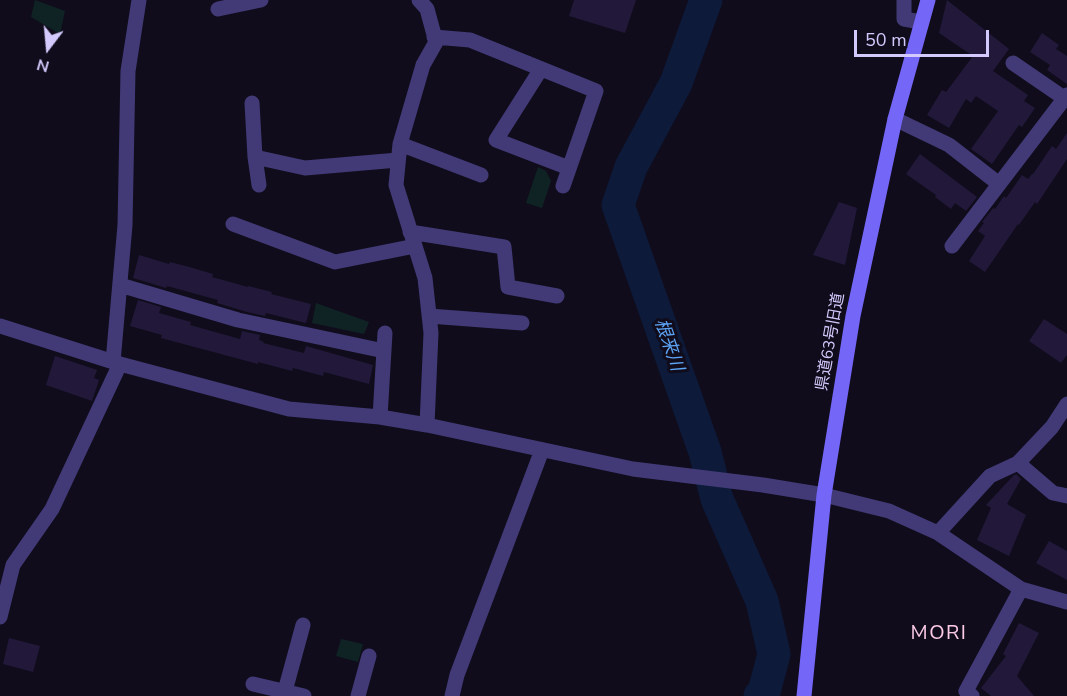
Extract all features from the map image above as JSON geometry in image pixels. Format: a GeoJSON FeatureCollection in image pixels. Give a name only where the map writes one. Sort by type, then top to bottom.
{"type":"FeatureCollection","features":[{"type":"Feature","properties":{"kind":"street"},"geometry":{"type":"LineString","coordinates":[[0,617],[13,565],[52,508],[116,363],[125,225],[128,71],[139,0]]}},
{"type":"Feature","properties":{"kind":"street"},"geometry":{"type":"LineString","coordinates":[[218,9],[261,0]]}},
{"type":"Feature","properties":{"kind":"street"},"geometry":{"type":"LineString","coordinates":[[420,0],[427,9],[436,42],[423,65],[400,144],[396,185],[425,278],[431,333],[427,424]]}},
{"type":"Feature","properties":{"kind":"street"},"geometry":{"type":"LineString","coordinates":[[904,0],[904,19],[921,22]]}},
{"type":"Feature","properties":{"kind":"street","name":"県道63号旧道"},"geometry":{"type":"LineString","coordinates":[[804,696],[824,495],[853,316],[895,119],[928,0]]}},
{"type":"Feature","properties":{"kind":"street"},"geometry":{"type":"LineString","coordinates":[[435,36],[470,40],[596,91],[563,186]]}},
{"type":"Feature","properties":{"kind":"street"},"geometry":{"type":"LineString","coordinates":[[952,246],[1066,98],[1013,63]]}},
{"type":"Feature","properties":{"kind":"street"},"geometry":{"type":"LineString","coordinates":[[541,69],[496,140],[569,168]]}},
{"type":"Feature","properties":{"kind":"street"},"geometry":{"type":"LineString","coordinates":[[252,103],[259,185]]}},
{"type":"Feature","properties":{"kind":"street"},"geometry":{"type":"LineString","coordinates":[[895,119],[949,145],[999,184]]}},
{"type":"Feature","properties":{"kind":"street"},"geometry":{"type":"LineString","coordinates":[[400,144],[481,175]]}},
{"type":"Feature","properties":{"kind":"street"},"geometry":{"type":"LineString","coordinates":[[255,157],[305,168],[398,160]]}},
{"type":"Feature","properties":{"kind":"street"},"geometry":{"type":"LineString","coordinates":[[233,224],[335,262],[412,239],[504,247],[508,287],[557,296]]}},
{"type":"Feature","properties":{"kind":"street"},"geometry":{"type":"LineString","coordinates":[[120,285],[238,320],[384,351]]}},
{"type":"Feature","properties":{"kind":"street"},"geometry":{"type":"LineString","coordinates":[[429,316],[522,323]]}},
{"type":"Feature","properties":{"kind":"street"},"geometry":{"type":"LineString","coordinates":[[0,326],[116,363],[289,409],[380,417],[427,424],[633,469],[824,495],[889,511],[938,533],[1021,589],[1067,602]]}},
{"type":"Feature","properties":{"kind":"street"},"geometry":{"type":"LineString","coordinates":[[380,417],[385,333]]}},
{"type":"Feature","properties":{"kind":"street"},"geometry":{"type":"LineString","coordinates":[[938,533],[990,476],[1018,463],[1052,427],[1067,404]]}},
{"type":"Feature","properties":{"kind":"street"},"geometry":{"type":"LineString","coordinates":[[452,696],[457,675],[542,450]]}},
{"type":"Feature","properties":{"kind":"street"},"geometry":{"type":"LineString","coordinates":[[1018,463],[1053,493],[1067,496]]}},
{"type":"Feature","properties":{"kind":"street"},"geometry":{"type":"LineString","coordinates":[[972,696],[966,692],[1021,589]]}},
{"type":"Feature","properties":{"kind":"street"},"geometry":{"type":"LineString","coordinates":[[285,691],[303,624]]}},
{"type":"Feature","properties":{"kind":"street"},"geometry":{"type":"LineString","coordinates":[[358,696],[369,656]]}},
{"type":"Feature","properties":{"kind":"street"},"geometry":{"type":"LineString","coordinates":[[253,684],[304,696]]}},
{"type":"Feature","properties":{"kind":"green space"},"geometry":{"type":"Polygon","coordinates":[[[35,0],[65,11],[60,34],[31,17],[35,0]]]}},
{"type":"Feature","properties":{"kind":"green space"},"geometry":{"type":"Polygon","coordinates":[[[538,167],[546,171],[551,181],[542,208],[526,203],[538,167]]]}},
{"type":"Feature","properties":{"kind":"green space"},"geometry":{"type":"Polygon","coordinates":[[[316,303],[369,322],[364,334],[312,323],[316,303]]]}},
{"type":"Feature","properties":{"kind":"green space"},"geometry":{"type":"Polygon","coordinates":[[[341,639],[363,644],[358,662],[336,656],[341,639]]]}},
{"type":"Feature","properties":{"kind":"building"},"geometry":{"type":"Polygon","coordinates":[[[574,0],[636,0],[625,33],[569,16],[574,0]]]}},
{"type":"Feature","properties":{"kind":"building"},"geometry":{"type":"Polygon","coordinates":[[[947,0],[1009,49],[993,71],[1028,95],[1024,101],[1035,108],[1022,127],[1019,125],[992,164],[971,149],[998,111],[976,96],[971,103],[966,99],[949,128],[927,115],[942,90],[946,92],[973,56],[939,33],[947,0]]]}},
{"type":"Feature","properties":{"kind":"building"},"geometry":{"type":"Polygon","coordinates":[[[1042,33],[1059,45],[1056,49],[1067,56],[1067,84],[1047,70],[1050,65],[1030,52],[1042,33]]]}},
{"type":"Feature","properties":{"kind":"building"},"geometry":{"type":"Polygon","coordinates":[[[1067,133],[1067,159],[1037,204],[1035,202],[1018,224],[985,272],[969,261],[985,236],[978,231],[984,223],[982,222],[1004,196],[1006,198],[1022,175],[1028,179],[1033,174],[1052,146],[1056,149],[1067,133]]]}},
{"type":"Feature","properties":{"kind":"building"},"geometry":{"type":"Polygon","coordinates":[[[920,154],[977,197],[966,211],[955,203],[951,209],[935,197],[936,195],[906,174],[920,154]]]}},
{"type":"Feature","properties":{"kind":"building"},"geometry":{"type":"Polygon","coordinates":[[[839,202],[857,208],[845,265],[813,255],[839,202]]]}},
{"type":"Feature","properties":{"kind":"building"},"geometry":{"type":"Polygon","coordinates":[[[139,255],[193,268],[213,274],[212,277],[311,304],[306,323],[266,313],[265,316],[247,312],[217,303],[218,300],[133,278],[139,255]]]}},
{"type":"Feature","properties":{"kind":"building"},"geometry":{"type":"Polygon","coordinates":[[[138,300],[161,307],[159,313],[191,322],[190,325],[240,339],[242,331],[260,335],[259,340],[263,343],[304,353],[306,346],[373,365],[369,384],[324,372],[323,376],[293,368],[292,371],[258,362],[258,364],[161,338],[162,335],[130,326],[138,300]]]}},
{"type":"Feature","properties":{"kind":"building"},"geometry":{"type":"Polygon","coordinates":[[[1044,319],[1067,334],[1067,355],[1061,363],[1029,341],[1044,319]]]}},
{"type":"Feature","properties":{"kind":"building"},"geometry":{"type":"Polygon","coordinates":[[[55,356],[97,370],[94,378],[99,380],[92,401],[46,385],[55,356]]]}},
{"type":"Feature","properties":{"kind":"building"},"geometry":{"type":"Polygon","coordinates":[[[1016,474],[1021,479],[1007,504],[1026,515],[1009,556],[977,540],[991,508],[986,505],[1016,474]]]}},
{"type":"Feature","properties":{"kind":"building"},"geometry":{"type":"Polygon","coordinates":[[[1049,541],[1067,551],[1067,580],[1036,563],[1049,541]]]}},
{"type":"Feature","properties":{"kind":"building"},"geometry":{"type":"Polygon","coordinates":[[[1019,623],[1039,633],[1017,676],[1034,696],[991,696],[981,688],[1006,656],[1003,654],[1019,623]]]}},
{"type":"Feature","properties":{"kind":"building"},"geometry":{"type":"Polygon","coordinates":[[[9,638],[40,646],[33,672],[3,664],[9,638]]]}},
{"type":"Feature","properties":{"kind":"waterway","name":"根来川"},"geometry":{"type":"LineString","coordinates":[[706,0],[676,83],[631,167],[618,205],[705,452],[717,499],[762,601],[774,654],[764,692],[760,696]]}},
{"type":"Feature","properties":{"kind":"district","name":"MORI"},"geometry":{"type":"Point","coordinates":[939,634]}}]}
